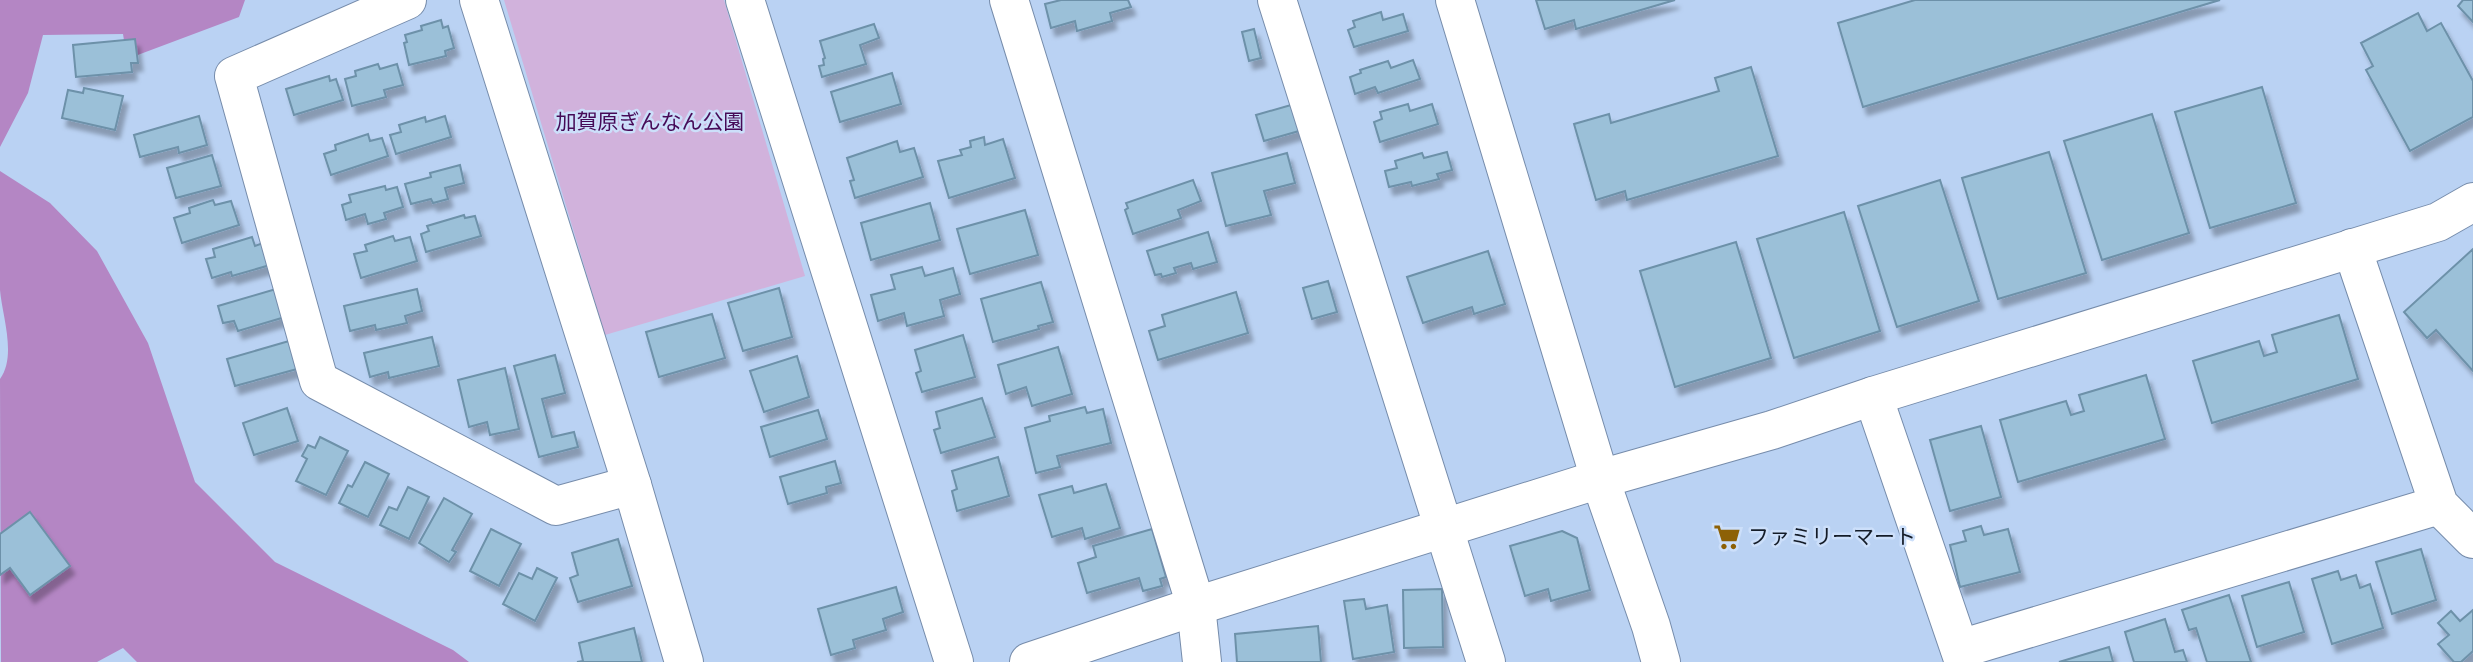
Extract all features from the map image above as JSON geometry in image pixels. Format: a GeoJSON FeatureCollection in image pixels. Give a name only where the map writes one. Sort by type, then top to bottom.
{"type":"FeatureCollection","features":[{"type":"Feature","properties":{"kind":"street"},"geometry":{"type":"LineString","coordinates":[[407,0],[233,76],[319,381],[556,506],[632,485]]}},
{"type":"Feature","properties":{"kind":"street"},"geometry":{"type":"LineString","coordinates":[[479,0],[632,485],[684,662]]}},
{"type":"Feature","properties":{"kind":"street"},"geometry":{"type":"LineString","coordinates":[[745,0],[954,662]]}},
{"type":"Feature","properties":{"kind":"street"},"geometry":{"type":"LineString","coordinates":[[1009,0],[1196,607],[1202,662]]}},
{"type":"Feature","properties":{"kind":"street"},"geometry":{"type":"LineString","coordinates":[[1277,0],[1486,662]]}},
{"type":"Feature","properties":{"kind":"street"},"geometry":{"type":"LineString","coordinates":[[1455,0],[1600,479],[1661,662]]}},
{"type":"Feature","properties":{"kind":"street"},"geometry":{"type":"LineString","coordinates":[[1030,662],[1600,479],[1772,430],[1873,396],[2438,222],[2473,202]]}},
{"type":"Feature","properties":{"kind":"street"},"geometry":{"type":"LineString","coordinates":[[2352,248],[2439,505],[2473,539]]}},
{"type":"Feature","properties":{"kind":"street"},"geometry":{"type":"LineString","coordinates":[[1873,396],[1962,655],[2439,505]]}},
{"type":"Feature","properties":{"kind":"green space","name":"加賀原ぎんなん公園"},"geometry":{"type":"Polygon","coordinates":[[[504,0],[724,0],[805,276],[605,335],[504,0]]]}},
{"type":"Feature","properties":{"kind":"shaded area"},"geometry":{"type":"Polygon","coordinates":[[[0,0],[245,0],[239,17],[127,59],[123,34],[43,35],[28,93],[0,147],[0,0]]]}},
{"type":"Feature","properties":{"kind":"shaded area"},"geometry":{"type":"Polygon","coordinates":[[[0,171],[50,203],[97,251],[148,343],[195,482],[275,562],[453,650],[469,662],[137,662],[123,648],[97,662],[1,662],[0,379],[5,370],[8,347],[0,290],[0,171]]]}},
{"type":"Feature","properties":{"kind":"building"},"geometry":{"type":"Polygon","coordinates":[[[1061,0],[1128,0],[1131,7],[1110,13],[1112,21],[1077,31],[1075,21],[1051,28],[1045,4],[1061,0]]]}},
{"type":"Feature","properties":{"kind":"building"},"geometry":{"type":"Polygon","coordinates":[[[1536,0],[1675,0],[1576,29],[1574,20],[1545,29],[1536,0]]]}},
{"type":"Feature","properties":{"kind":"building"},"geometry":{"type":"Polygon","coordinates":[[[1915,0],[2220,0],[1863,107],[1838,23],[1915,0]]]}},
{"type":"Feature","properties":{"kind":"building"},"geometry":{"type":"Polygon","coordinates":[[[2463,0],[2473,0],[2473,22],[2458,6],[2463,0]]]}},
{"type":"Feature","properties":{"kind":"building"},"geometry":{"type":"Polygon","coordinates":[[[1381,12],[1383,20],[1403,14],[1408,31],[1354,47],[1348,30],[1355,27],[1353,21],[1381,12]]]}},
{"type":"Feature","properties":{"kind":"building"},"geometry":{"type":"Polygon","coordinates":[[[2418,13],[2427,31],[2441,23],[2473,81],[2473,117],[2410,151],[2366,70],[2373,66],[2361,43],[2418,13]]]}},
{"type":"Feature","properties":{"kind":"building"},"geometry":{"type":"Polygon","coordinates":[[[441,20],[443,28],[448,26],[454,48],[445,51],[446,56],[409,65],[405,35],[422,30],[421,26],[441,20]]]}},
{"type":"Feature","properties":{"kind":"building"},"geometry":{"type":"Polygon","coordinates":[[[874,24],[879,38],[860,45],[866,64],[822,77],[819,66],[824,65],[825,58],[820,41],[874,24]]]}},
{"type":"Feature","properties":{"kind":"building"},"geometry":{"type":"Polygon","coordinates":[[[1254,29],[1261,58],[1249,61],[1242,32],[1254,29]]]}},
{"type":"Feature","properties":{"kind":"building"},"geometry":{"type":"Polygon","coordinates":[[[135,39],[138,63],[131,63],[132,72],[76,77],[73,45],[135,39]]]}},
{"type":"Feature","properties":{"kind":"building"},"geometry":{"type":"Polygon","coordinates":[[[1413,60],[1420,79],[1378,93],[1375,87],[1355,94],[1350,77],[1361,73],[1360,70],[1388,61],[1391,68],[1413,60]]]}},
{"type":"Feature","properties":{"kind":"building"},"geometry":{"type":"Polygon","coordinates":[[[378,64],[380,69],[397,64],[403,85],[384,90],[386,97],[352,106],[345,79],[356,76],[355,71],[378,64]]]}},
{"type":"Feature","properties":{"kind":"building"},"geometry":{"type":"Polygon","coordinates":[[[1751,67],[1778,156],[1627,200],[1625,191],[1596,200],[1574,124],[1609,114],[1611,123],[1719,91],[1715,78],[1751,67]]]}},
{"type":"Feature","properties":{"kind":"building"},"geometry":{"type":"Polygon","coordinates":[[[892,73],[901,104],[840,122],[831,92],[892,73]]]}},
{"type":"Feature","properties":{"kind":"building"},"geometry":{"type":"Polygon","coordinates":[[[329,76],[330,81],[336,79],[343,100],[294,115],[286,89],[329,76]]]}},
{"type":"Feature","properties":{"kind":"building"},"geometry":{"type":"Polygon","coordinates":[[[2262,87],[2296,203],[2210,228],[2175,112],[2262,87]]]}},
{"type":"Feature","properties":{"kind":"building"},"geometry":{"type":"Polygon","coordinates":[[[84,88],[123,96],[115,130],[62,118],[68,90],[83,93],[84,88]]]}},
{"type":"Feature","properties":{"kind":"building"},"geometry":{"type":"Polygon","coordinates":[[[1408,104],[1410,111],[1432,104],[1438,124],[1380,142],[1374,122],[1382,119],[1380,112],[1408,104]]]}},
{"type":"Feature","properties":{"kind":"building"},"geometry":{"type":"Polygon","coordinates":[[[1291,105],[1299,131],[1264,141],[1256,115],[1291,105]]]}},
{"type":"Feature","properties":{"kind":"building"},"geometry":{"type":"Polygon","coordinates":[[[2152,114],[2189,233],[2102,260],[2064,141],[2152,114]]]}},
{"type":"Feature","properties":{"kind":"building"},"geometry":{"type":"Polygon","coordinates":[[[199,116],[207,145],[179,153],[178,147],[140,157],[134,135],[199,116]]]}},
{"type":"Feature","properties":{"kind":"building"},"geometry":{"type":"Polygon","coordinates":[[[445,116],[451,137],[396,154],[390,135],[401,132],[399,125],[425,117],[426,122],[445,116]]]}},
{"type":"Feature","properties":{"kind":"building"},"geometry":{"type":"Polygon","coordinates":[[[368,134],[370,141],[382,138],[388,156],[331,175],[324,154],[336,150],[335,145],[368,134]]]}},
{"type":"Feature","properties":{"kind":"building"},"geometry":{"type":"Polygon","coordinates":[[[984,137],[985,145],[1003,139],[1015,178],[949,198],[938,161],[962,155],[960,150],[971,147],[970,141],[984,137]]]}},
{"type":"Feature","properties":{"kind":"building"},"geometry":{"type":"Polygon","coordinates":[[[897,141],[900,152],[914,148],[923,177],[855,198],[850,181],[854,180],[847,158],[897,141]]]}},
{"type":"Feature","properties":{"kind":"building"},"geometry":{"type":"Polygon","coordinates":[[[1447,152],[1452,170],[1437,174],[1439,179],[1412,186],[1411,182],[1389,187],[1385,171],[1397,168],[1395,161],[1422,153],[1424,158],[1447,152]]]}},
{"type":"Feature","properties":{"kind":"building"},"geometry":{"type":"Polygon","coordinates":[[[2049,152],[2086,273],[1998,299],[1962,178],[2049,152]]]}},
{"type":"Feature","properties":{"kind":"building"},"geometry":{"type":"Polygon","coordinates":[[[1287,153],[1295,183],[1264,191],[1271,215],[1226,226],[1212,173],[1287,153]]]}},
{"type":"Feature","properties":{"kind":"building"},"geometry":{"type":"Polygon","coordinates":[[[212,155],[221,186],[176,198],[167,168],[212,155]]]}},
{"type":"Feature","properties":{"kind":"building"},"geometry":{"type":"Polygon","coordinates":[[[460,165],[464,183],[445,188],[448,199],[433,203],[431,199],[411,204],[405,184],[431,177],[430,173],[460,165]]]}},
{"type":"Feature","properties":{"kind":"building"},"geometry":{"type":"Polygon","coordinates":[[[1193,180],[1201,201],[1178,210],[1181,218],[1133,234],[1125,210],[1128,208],[1126,203],[1193,180]]]}},
{"type":"Feature","properties":{"kind":"building"},"geometry":{"type":"Polygon","coordinates":[[[1940,180],[1979,301],[1897,327],[1858,206],[1940,180]]]}},
{"type":"Feature","properties":{"kind":"building"},"geometry":{"type":"Polygon","coordinates":[[[385,186],[386,190],[397,187],[403,207],[384,213],[386,219],[368,224],[365,214],[346,220],[342,205],[351,202],[349,195],[385,186]]]}},
{"type":"Feature","properties":{"kind":"building"},"geometry":{"type":"Polygon","coordinates":[[[213,200],[215,205],[231,201],[239,225],[182,243],[174,218],[190,213],[189,208],[213,200]]]}},
{"type":"Feature","properties":{"kind":"building"},"geometry":{"type":"Polygon","coordinates":[[[930,203],[940,240],[871,260],[861,223],[930,203]]]}},
{"type":"Feature","properties":{"kind":"building"},"geometry":{"type":"Polygon","coordinates":[[[1025,210],[1038,255],[970,274],[957,229],[1025,210]]]}},
{"type":"Feature","properties":{"kind":"building"},"geometry":{"type":"Polygon","coordinates":[[[1844,212],[1880,331],[1794,358],[1757,239],[1844,212]]]}},
{"type":"Feature","properties":{"kind":"building"},"geometry":{"type":"Polygon","coordinates":[[[464,215],[465,218],[475,216],[481,236],[426,252],[421,234],[429,231],[427,226],[464,215]]]}},
{"type":"Feature","properties":{"kind":"building"},"geometry":{"type":"Polygon","coordinates":[[[1208,232],[1217,262],[1193,269],[1191,263],[1174,268],[1176,273],[1162,277],[1161,274],[1155,275],[1147,251],[1208,232]]]}},
{"type":"Feature","properties":{"kind":"building"},"geometry":{"type":"Polygon","coordinates":[[[393,236],[395,241],[410,237],[417,261],[361,278],[354,254],[367,251],[365,245],[393,236]]]}},
{"type":"Feature","properties":{"kind":"building"},"geometry":{"type":"Polygon","coordinates":[[[252,237],[255,246],[263,243],[270,265],[232,276],[231,272],[212,278],[206,259],[215,257],[213,249],[252,237]]]}},
{"type":"Feature","properties":{"kind":"building"},"geometry":{"type":"Polygon","coordinates":[[[1736,242],[1771,358],[1675,387],[1640,271],[1736,242]]]}},
{"type":"Feature","properties":{"kind":"building"},"geometry":{"type":"Polygon","coordinates":[[[2473,249],[2473,371],[2436,330],[2427,338],[2404,312],[2473,249]]]}},
{"type":"Feature","properties":{"kind":"building"},"geometry":{"type":"Polygon","coordinates":[[[1488,251],[1505,304],[1474,314],[1472,307],[1423,323],[1407,277],[1488,251]]]}},
{"type":"Feature","properties":{"kind":"building"},"geometry":{"type":"Polygon","coordinates":[[[922,267],[925,276],[953,268],[960,294],[940,300],[944,316],[907,326],[904,313],[878,321],[871,295],[895,289],[891,275],[922,267]]]}},
{"type":"Feature","properties":{"kind":"building"},"geometry":{"type":"Polygon","coordinates":[[[1328,281],[1337,312],[1312,319],[1303,288],[1328,281]]]}},
{"type":"Feature","properties":{"kind":"building"},"geometry":{"type":"Polygon","coordinates":[[[1041,282],[1053,322],[1038,326],[1039,329],[993,342],[981,299],[1041,282]]]}},
{"type":"Feature","properties":{"kind":"building"},"geometry":{"type":"Polygon","coordinates":[[[779,288],[792,337],[743,351],[728,303],[779,288]]]}},
{"type":"Feature","properties":{"kind":"building"},"geometry":{"type":"Polygon","coordinates":[[[276,289],[285,317],[238,331],[234,321],[223,323],[218,306],[276,289]]]}},
{"type":"Feature","properties":{"kind":"building"},"geometry":{"type":"Polygon","coordinates":[[[417,289],[422,311],[405,316],[407,323],[376,330],[375,325],[350,331],[344,306],[417,289]]]}},
{"type":"Feature","properties":{"kind":"building"},"geometry":{"type":"Polygon","coordinates":[[[1236,292],[1248,333],[1158,360],[1149,331],[1165,326],[1162,315],[1236,292]]]}},
{"type":"Feature","properties":{"kind":"building"},"geometry":{"type":"Polygon","coordinates":[[[712,314],[725,358],[659,377],[646,332],[712,314]]]}},
{"type":"Feature","properties":{"kind":"building"},"geometry":{"type":"Polygon","coordinates":[[[2339,315],[2358,379],[2212,423],[2193,361],[2259,341],[2264,356],[2277,352],[2272,335],[2339,315]]]}},
{"type":"Feature","properties":{"kind":"building"},"geometry":{"type":"Polygon","coordinates":[[[963,335],[975,377],[922,392],[916,373],[921,371],[915,350],[963,335]]]}},
{"type":"Feature","properties":{"kind":"building"},"geometry":{"type":"Polygon","coordinates":[[[432,337],[439,366],[389,378],[388,372],[370,377],[364,353],[432,337]]]}},
{"type":"Feature","properties":{"kind":"building"},"geometry":{"type":"Polygon","coordinates":[[[289,341],[297,369],[235,386],[227,359],[289,341]]]}},
{"type":"Feature","properties":{"kind":"building"},"geometry":{"type":"Polygon","coordinates":[[[1058,347],[1072,394],[1032,406],[1026,387],[1006,394],[998,365],[1058,347]]]}},
{"type":"Feature","properties":{"kind":"building"},"geometry":{"type":"Polygon","coordinates":[[[555,355],[565,393],[542,399],[552,437],[574,432],[578,447],[539,457],[514,366],[555,355]]]}},
{"type":"Feature","properties":{"kind":"building"},"geometry":{"type":"Polygon","coordinates":[[[797,356],[809,397],[764,412],[750,371],[797,356]]]}},
{"type":"Feature","properties":{"kind":"building"},"geometry":{"type":"Polygon","coordinates":[[[505,368],[519,429],[490,435],[487,422],[469,427],[458,380],[505,368]]]}},
{"type":"Feature","properties":{"kind":"building"},"geometry":{"type":"Polygon","coordinates":[[[2146,375],[2165,439],[2018,482],[2000,420],[2066,401],[2071,415],[2084,411],[2079,395],[2146,375]]]}},
{"type":"Feature","properties":{"kind":"building"},"geometry":{"type":"Polygon","coordinates":[[[982,398],[995,437],[941,453],[934,430],[940,428],[936,412],[982,398]]]}},
{"type":"Feature","properties":{"kind":"building"},"geometry":{"type":"Polygon","coordinates":[[[1085,407],[1087,413],[1103,409],[1111,443],[1057,456],[1060,467],[1036,473],[1025,428],[1050,421],[1049,416],[1085,407]]]}},
{"type":"Feature","properties":{"kind":"building"},"geometry":{"type":"Polygon","coordinates":[[[287,408],[298,441],[254,455],[243,423],[287,408]]]}},
{"type":"Feature","properties":{"kind":"building"},"geometry":{"type":"Polygon","coordinates":[[[818,410],[827,439],[770,457],[761,427],[818,410]]]}},
{"type":"Feature","properties":{"kind":"building"},"geometry":{"type":"Polygon","coordinates":[[[1981,426],[2001,497],[1950,511],[1930,440],[1981,426]]]}},
{"type":"Feature","properties":{"kind":"building"},"geometry":{"type":"Polygon","coordinates":[[[320,437],[348,451],[326,495],[296,481],[307,459],[302,456],[308,445],[315,448],[320,437]]]}},
{"type":"Feature","properties":{"kind":"building"},"geometry":{"type":"Polygon","coordinates":[[[998,457],[1009,496],[957,511],[952,491],[957,489],[952,471],[998,457]]]}},
{"type":"Feature","properties":{"kind":"building"},"geometry":{"type":"Polygon","coordinates":[[[835,461],[841,483],[826,487],[827,493],[788,504],[780,477],[835,461]]]}},
{"type":"Feature","properties":{"kind":"building"},"geometry":{"type":"Polygon","coordinates":[[[365,462],[389,474],[368,517],[339,503],[348,485],[352,487],[365,462]]]}},
{"type":"Feature","properties":{"kind":"building"},"geometry":{"type":"Polygon","coordinates":[[[1106,484],[1120,528],[1085,539],[1082,528],[1052,537],[1039,495],[1072,486],[1074,493],[1106,484]]]}},
{"type":"Feature","properties":{"kind":"building"},"geometry":{"type":"Polygon","coordinates":[[[408,487],[429,497],[409,539],[380,525],[389,507],[397,510],[408,487]]]}},
{"type":"Feature","properties":{"kind":"building"},"geometry":{"type":"Polygon","coordinates":[[[444,498],[472,514],[452,550],[456,552],[449,562],[419,543],[444,498]]]}},
{"type":"Feature","properties":{"kind":"building"},"geometry":{"type":"Polygon","coordinates":[[[30,512],[70,566],[30,595],[10,568],[0,575],[0,534],[30,512]]]}},
{"type":"Feature","properties":{"kind":"building"},"geometry":{"type":"Polygon","coordinates":[[[1981,526],[1984,535],[2008,529],[2020,572],[1960,587],[1950,545],[1966,541],[1963,531],[1981,526]]]}},
{"type":"Feature","properties":{"kind":"building"},"geometry":{"type":"Polygon","coordinates":[[[491,529],[521,544],[499,586],[470,571],[491,529]]]}},
{"type":"Feature","properties":{"kind":"building"},"geometry":{"type":"Polygon","coordinates":[[[1152,529],[1166,577],[1160,579],[1162,586],[1143,591],[1139,578],[1087,593],[1078,563],[1096,557],[1093,546],[1152,529]]]}},
{"type":"Feature","properties":{"kind":"building"},"geometry":{"type":"Polygon","coordinates":[[[1562,531],[1577,538],[1590,590],[1551,601],[1548,589],[1525,596],[1510,546],[1562,531]]]}},
{"type":"Feature","properties":{"kind":"building"},"geometry":{"type":"Polygon","coordinates":[[[618,539],[632,586],[578,602],[570,578],[578,575],[572,553],[618,539]]]}},
{"type":"Feature","properties":{"kind":"building"},"geometry":{"type":"Polygon","coordinates":[[[2421,549],[2436,600],[2392,614],[2376,562],[2421,549]]]}},
{"type":"Feature","properties":{"kind":"building"},"geometry":{"type":"Polygon","coordinates":[[[537,568],[557,578],[535,621],[503,604],[519,573],[532,579],[537,568]]]}},
{"type":"Feature","properties":{"kind":"building"},"geometry":{"type":"Polygon","coordinates":[[[2338,571],[2341,580],[2356,575],[2360,588],[2370,584],[2383,628],[2332,644],[2312,579],[2338,571]]]}},
{"type":"Feature","properties":{"kind":"building"},"geometry":{"type":"Polygon","coordinates":[[[2289,582],[2304,632],[2257,647],[2242,596],[2289,582]]]}},
{"type":"Feature","properties":{"kind":"building"},"geometry":{"type":"Polygon","coordinates":[[[896,587],[903,612],[883,619],[886,630],[853,640],[855,648],[831,655],[818,609],[896,587]]]}},
{"type":"Feature","properties":{"kind":"building"},"geometry":{"type":"Polygon","coordinates":[[[1442,589],[1443,647],[1404,648],[1403,590],[1442,589]]]}},
{"type":"Feature","properties":{"kind":"building"},"geometry":{"type":"Polygon","coordinates":[[[2229,595],[2251,662],[2207,662],[2196,628],[2189,630],[2182,610],[2229,595]]]}},
{"type":"Feature","properties":{"kind":"building"},"geometry":{"type":"Polygon","coordinates":[[[1364,599],[1366,609],[1387,605],[1394,652],[1353,659],[1344,601],[1364,599]]]}},
{"type":"Feature","properties":{"kind":"building"},"geometry":{"type":"Polygon","coordinates":[[[2473,610],[2473,651],[2461,662],[2454,662],[2438,644],[2449,635],[2438,623],[2451,611],[2460,621],[2473,610]]]}},
{"type":"Feature","properties":{"kind":"building"},"geometry":{"type":"Polygon","coordinates":[[[2165,619],[2175,652],[2183,650],[2187,662],[2134,662],[2125,632],[2165,619]]]}},
{"type":"Feature","properties":{"kind":"building"},"geometry":{"type":"Polygon","coordinates":[[[1318,626],[1321,662],[1237,662],[1235,634],[1318,626]]]}},
{"type":"Feature","properties":{"kind":"building"},"geometry":{"type":"Polygon","coordinates":[[[634,628],[642,662],[577,662],[583,661],[579,643],[634,628]]]}},
{"type":"Feature","properties":{"kind":"building"},"geometry":{"type":"Polygon","coordinates":[[[2109,647],[2113,662],[2059,662],[2109,647]]]}},
{"type":"Feature","properties":{"kind":"place","name":"ファミリーマート"},"geometry":{"type":"Point","coordinates":[1727,537]}}]}
